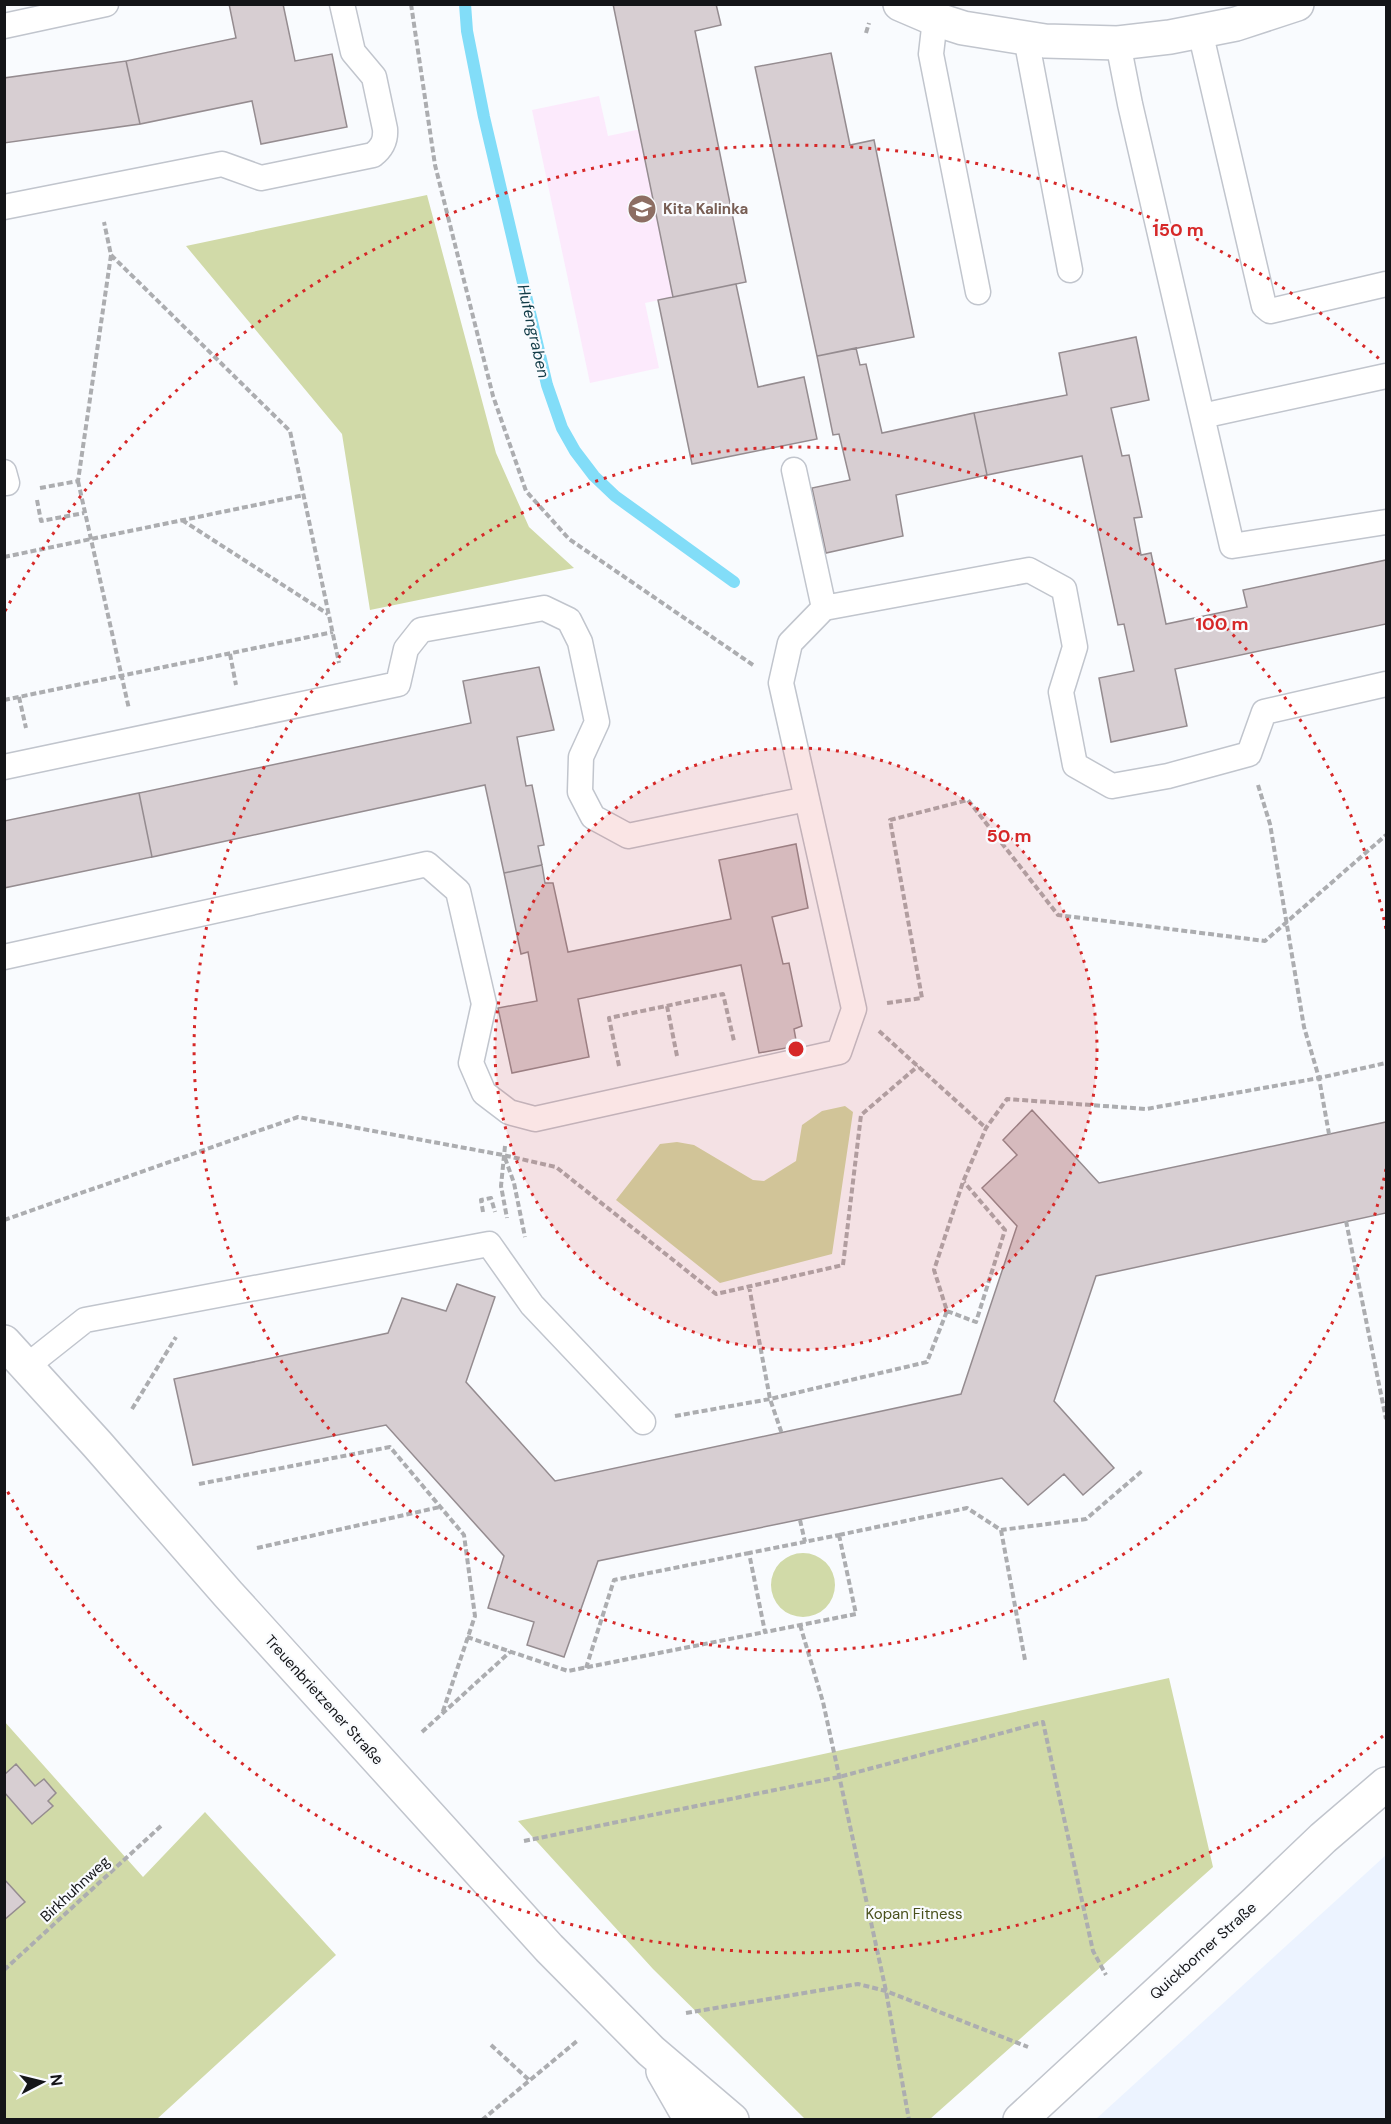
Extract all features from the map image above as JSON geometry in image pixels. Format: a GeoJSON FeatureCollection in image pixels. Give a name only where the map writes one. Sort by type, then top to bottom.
{"type":"FeatureCollection","features":[{"type":"Feature","properties":{"kind":"street"},"geometry":{"type":"LineString","coordinates":[[900,4],[963,28],[1045,41],[1118,44],[1170,38],[1236,24],[1297,4]]}},
{"type":"Feature","properties":{"kind":"street","name":"Treuenbrietzener Straße"},"geometry":{"type":"LineString","coordinates":[[4,1342],[228,1594],[549,1948],[651,2051],[732,2120]]}},
{"type":"Feature","properties":{"kind":"street","name":"Quickborner Straße"},"geometry":{"type":"LineString","coordinates":[[1020,2120],[1323,1838],[1386,1784]]}},
{"type":"Feature","properties":{"kind":"street","name":"Treuenbrietzener Straße"},"geometry":{"type":"LineString","coordinates":[[651,2051],[691,2120]]}},
{"type":"Feature","properties":{"kind":"lane"},"geometry":{"type":"LineString","coordinates":[[4,26],[106,4]]}},
{"type":"Feature","properties":{"kind":"lane"},"geometry":{"type":"LineString","coordinates":[[4,207],[222,164],[261,178],[373,155],[382,147],[386,135],[385,129],[374,77],[352,52],[342,4]]}},
{"type":"Feature","properties":{"kind":"lane"},"geometry":{"type":"LineString","coordinates":[[935,19],[931,54],[978,292]]}},
{"type":"Feature","properties":{"kind":"lane"},"geometry":{"type":"LineString","coordinates":[[1200,31],[1264,306],[1270,311],[1386,284]]}},
{"type":"Feature","properties":{"kind":"lane"},"geometry":{"type":"LineString","coordinates":[[1026,38],[1070,270]]}},
{"type":"Feature","properties":{"kind":"lane"},"geometry":{"type":"LineString","coordinates":[[1118,44],[1232,546],[1386,522]]}},
{"type":"Feature","properties":{"kind":"lane"},"geometry":{"type":"LineString","coordinates":[[1202,416],[1386,376]]}},
{"type":"Feature","properties":{"kind":"lane"},"geometry":{"type":"LineString","coordinates":[[794,470],[824,608]]}},
{"type":"Feature","properties":{"kind":"lane"},"geometry":{"type":"LineString","coordinates":[[4,472],[7,483],[4,483]]}},
{"type":"Feature","properties":{"kind":"lane"},"geometry":{"type":"LineString","coordinates":[[4,957],[427,864],[458,891],[484,1004],[471,1063],[484,1093],[509,1112],[535,1119],[839,1052],[854,1009],[780,683],[790,643],[824,608],[1029,570],[1064,589],[1075,647],[1061,692],[1075,765],[1112,786],[1168,776],[1249,754],[1264,712],[1386,684]]}},
{"type":"Feature","properties":{"kind":"lane"},"geometry":{"type":"LineString","coordinates":[[4,767],[398,684],[406,649],[421,630],[544,608],[569,620],[580,642],[597,722],[581,758],[580,792],[593,817],[628,836],[807,799]]}},
{"type":"Feature","properties":{"kind":"lane"},"geometry":{"type":"LineString","coordinates":[[27,1366],[85,1320],[489,1244],[532,1305],[643,1422]]}},
{"type":"Feature","properties":{"kind":"path"},"geometry":{"type":"LineString","coordinates":[[411,4],[435,165],[493,396],[526,491],[569,539],[780,683]]}},
{"type":"Feature","properties":{"kind":"path"},"geometry":{"type":"LineString","coordinates":[[136,739],[78,481],[111,255],[290,431],[346,695]]}},
{"type":"Feature","properties":{"kind":"path"},"geometry":{"type":"LineString","coordinates":[[35,489],[78,481]]}},
{"type":"Feature","properties":{"kind":"path"},"geometry":{"type":"LineString","coordinates":[[4,557],[304,495]]}},
{"type":"Feature","properties":{"kind":"path"},"geometry":{"type":"LineString","coordinates":[[37,503],[41,521],[84,513]]}},
{"type":"Feature","properties":{"kind":"path"},"geometry":{"type":"LineString","coordinates":[[182,520],[329,615]]}},
{"type":"Feature","properties":{"kind":"path"},"geometry":{"type":"LineString","coordinates":[[4,700],[333,632]]}},
{"type":"Feature","properties":{"kind":"path"},"geometry":{"type":"LineString","coordinates":[[1249,754],[1270,824],[1304,1027],[1319,1078],[1329,1134]]}},
{"type":"Feature","properties":{"kind":"path"},"geometry":{"type":"LineString","coordinates":[[854,1009],[922,998],[890,820],[968,800],[1058,915],[1265,941],[1386,835]]}},
{"type":"Feature","properties":{"kind":"path"},"geometry":{"type":"LineString","coordinates":[[626,1099],[609,1018],[723,994],[741,1073]]}},
{"type":"Feature","properties":{"kind":"path"},"geometry":{"type":"LineString","coordinates":[[667,1006],[683,1086]]}},
{"type":"Feature","properties":{"kind":"path"},"geometry":{"type":"LineString","coordinates":[[854,1009],[986,1128]]}},
{"type":"Feature","properties":{"kind":"path"},"geometry":{"type":"LineString","coordinates":[[643,1422],[770,1399],[927,1362],[947,1311],[934,1270],[963,1182],[986,1128],[1007,1100],[1146,1109],[1319,1078],[1386,1063]]}},
{"type":"Feature","properties":{"kind":"path"},"geometry":{"type":"LineString","coordinates":[[4,1220],[298,1117],[556,1167],[716,1294],[843,1265],[861,1115],[918,1066]]}},
{"type":"Feature","properties":{"kind":"path"},"geometry":{"type":"LineString","coordinates":[[501,1186],[503,1155]]}},
{"type":"Feature","properties":{"kind":"path"},"geometry":{"type":"LineString","coordinates":[[503,1155],[517,1199]]}},
{"type":"Feature","properties":{"kind":"path"},"geometry":{"type":"LineString","coordinates":[[947,1311],[976,1322],[1005,1230],[963,1182]]}},
{"type":"Feature","properties":{"kind":"path"},"geometry":{"type":"LineString","coordinates":[[1346,1221],[1386,1419]]}},
{"type":"Feature","properties":{"kind":"path"},"geometry":{"type":"LineString","coordinates":[[748,1286],[770,1399],[782,1434]]}},
{"type":"Feature","properties":{"kind":"path"},"geometry":{"type":"LineString","coordinates":[[132,1409],[200,1298]]}},
{"type":"Feature","properties":{"kind":"path"},"geometry":{"type":"LineString","coordinates":[[199,1484],[390,1447],[464,1535],[475,1616],[442,1714]]}},
{"type":"Feature","properties":{"kind":"path"},"geometry":{"type":"LineString","coordinates":[[586,1668],[614,1580],[967,1508],[1001,1530],[1086,1519],[1142,1471]]}},
{"type":"Feature","properties":{"kind":"path"},"geometry":{"type":"LineString","coordinates":[[257,1548],[441,1507]]}},
{"type":"Feature","properties":{"kind":"path"},"geometry":{"type":"LineString","coordinates":[[800,1520],[805,1542]]}},
{"type":"Feature","properties":{"kind":"path"},"geometry":{"type":"LineString","coordinates":[[1001,1530],[1025,1660]]}},
{"type":"Feature","properties":{"kind":"path"},"geometry":{"type":"LineString","coordinates":[[467,1637],[568,1671],[856,1614],[839,1535]]}},
{"type":"Feature","properties":{"kind":"path"},"geometry":{"type":"LineString","coordinates":[[749,1553],[765,1632]]}},
{"type":"Feature","properties":{"kind":"path"},"geometry":{"type":"LineString","coordinates":[[800,1625],[823,1702],[886,1991],[909,2120]]}},
{"type":"Feature","properties":{"kind":"path"},"geometry":{"type":"LineString","coordinates":[[422,1732],[510,1652]]}},
{"type":"Feature","properties":{"kind":"path"},"geometry":{"type":"LineString","coordinates":[[524,1841],[839,1777],[1043,1722],[1093,1951],[1106,1975]]}},
{"type":"Feature","properties":{"kind":"path","name":"Birkhuhnweg"},"geometry":{"type":"LineString","coordinates":[[4,1970],[161,1826]]}},
{"type":"Feature","properties":{"kind":"path"},"geometry":{"type":"LineString","coordinates":[[686,2013],[858,1984],[886,1991],[1028,2047]]}},
{"type":"Feature","properties":{"kind":"path"},"geometry":{"type":"LineString","coordinates":[[482,2120],[577,2041]]}},
{"type":"Feature","properties":{"kind":"path"},"geometry":{"type":"LineString","coordinates":[[491,2045],[529,2080]]}},
{"type":"Feature","properties":{"kind":"shaded area","name":"Kita Kalinka"},"geometry":{"type":"Polygon","coordinates":[[[599,96],[608,136],[711,114],[746,282],[645,303],[659,368],[590,383],[532,110],[599,96]]]}},
{"type":"Feature","properties":{"kind":"shaded area"},"geometry":{"type":"Polygon","coordinates":[[[1386,1855],[1386,2119],[1096,2119],[1386,1855]]]}},
{"type":"Feature","properties":{"kind":"green space"},"geometry":{"type":"Polygon","coordinates":[[[427,195],[496,453],[529,527],[574,568],[370,610],[342,434],[186,246],[427,195]]]}},
{"type":"Feature","properties":{"kind":"green space"},"geometry":{"type":"Polygon","coordinates":[[[845,1106],[853,1112],[832,1254],[720,1283],[616,1200],[660,1144],[677,1142],[694,1145],[753,1180],[764,1181],[796,1161],[802,1125],[822,1111],[845,1106]]]}},
{"type":"Feature","properties":{"kind":"green space"},"geometry":{"type":"Polygon","coordinates":[[[797,1553],[809,1553],[826,1562],[833,1573],[835,1585],[833,1597],[826,1608],[809,1617],[797,1617],[785,1612],[776,1603],[771,1591],[771,1579],[776,1567],[785,1558],[797,1553]]]}},
{"type":"Feature","properties":{"kind":"green space","name":"Kopan Fitness"},"geometry":{"type":"Polygon","coordinates":[[[1169,1678],[1213,1867],[930,2119],[805,2119],[653,1969],[518,1821],[1169,1678]]]}},
{"type":"Feature","properties":{"kind":"green space"},"geometry":{"type":"Polygon","coordinates":[[[4,1721],[143,1877],[205,1812],[336,1955],[157,2119],[5,2119],[4,1721]]]}},
{"type":"Feature","properties":{"kind":"building"},"geometry":{"type":"Polygon","coordinates":[[[229,4],[283,4],[295,61],[332,54],[347,127],[261,144],[252,101],[140,124],[126,61],[236,38],[229,4]]]}},
{"type":"Feature","properties":{"kind":"building"},"geometry":{"type":"Polygon","coordinates":[[[613,4],[716,4],[721,25],[695,31],[746,282],[673,297],[613,4]]]}},
{"type":"Feature","properties":{"kind":"building"},"geometry":{"type":"Polygon","coordinates":[[[831,53],[850,145],[874,140],[914,337],[817,356],[755,67],[831,53]]]}},
{"type":"Feature","properties":{"kind":"building"},"geometry":{"type":"Polygon","coordinates":[[[126,61],[140,124],[4,143],[4,78],[126,61]]]}},
{"type":"Feature","properties":{"kind":"building"},"geometry":{"type":"Polygon","coordinates":[[[736,284],[758,387],[804,377],[817,439],[692,464],[658,300],[736,284]]]}},
{"type":"Feature","properties":{"kind":"building"},"geometry":{"type":"Polygon","coordinates":[[[1136,337],[1149,400],[1111,408],[1122,456],[1129,455],[1142,517],[1134,518],[1141,555],[1151,553],[1166,624],[1247,607],[1243,590],[1386,560],[1386,624],[1175,669],[1187,726],[1111,742],[1099,678],[1134,671],[1124,624],[1118,625],[1082,456],[987,475],[974,413],[1067,395],[1059,353],[1136,337]]]}},
{"type":"Feature","properties":{"kind":"building"},"geometry":{"type":"Polygon","coordinates":[[[856,348],[860,365],[866,364],[882,433],[974,413],[987,475],[896,495],[903,536],[826,553],[812,488],[850,480],[839,434],[833,435],[817,356],[856,348]]]}},
{"type":"Feature","properties":{"kind":"building"},"geometry":{"type":"Polygon","coordinates":[[[539,667],[554,730],[517,737],[526,786],[532,785],[544,845],[538,846],[542,865],[504,873],[485,785],[152,857],[139,793],[471,723],[463,681],[539,667]]]}},
{"type":"Feature","properties":{"kind":"building"},"geometry":{"type":"Polygon","coordinates":[[[139,793],[152,857],[4,888],[4,821],[139,793]]]}},
{"type":"Feature","properties":{"kind":"building"},"geometry":{"type":"Polygon","coordinates":[[[796,844],[808,908],[772,917],[783,964],[789,963],[802,1026],[794,1029],[797,1046],[759,1053],[741,965],[578,999],[589,1057],[512,1073],[498,1008],[537,1001],[528,952],[521,954],[504,873],[542,865],[545,883],[553,883],[568,952],[731,919],[719,860],[796,844]]]}},
{"type":"Feature","properties":{"kind":"building"},"geometry":{"type":"Polygon","coordinates":[[[1032,1110],[1099,1183],[1386,1122],[1386,1213],[1096,1276],[1054,1401],[1114,1468],[1083,1495],[1064,1474],[1028,1505],[1002,1478],[598,1561],[564,1657],[527,1645],[534,1622],[488,1608],[504,1556],[386,1425],[193,1465],[174,1379],[388,1333],[402,1298],[446,1311],[457,1284],[495,1297],[466,1382],[555,1481],[961,1394],[1017,1226],[982,1188],[1017,1155],[1003,1140],[1032,1110]]]}},
{"type":"Feature","properties":{"kind":"building"},"geometry":{"type":"Polygon","coordinates":[[[16,1764],[35,1786],[44,1779],[56,1793],[48,1801],[53,1806],[32,1824],[4,1792],[4,1775],[16,1764]]]}},
{"type":"Feature","properties":{"kind":"building"},"geometry":{"type":"Polygon","coordinates":[[[4,1879],[25,1902],[4,1920],[4,1879]]]}},
{"type":"Feature","properties":{"kind":"waterway","name":"Hufengraben"},"geometry":{"type":"LineString","coordinates":[[465,4],[467,31],[484,117],[547,385],[562,428],[575,451],[594,476],[615,496],[734,582]]}},
{"type":"Feature","properties":{"kind":"place","name":"Kita Kalinka"},"geometry":{"type":"Point","coordinates":[642,209]}}]}
